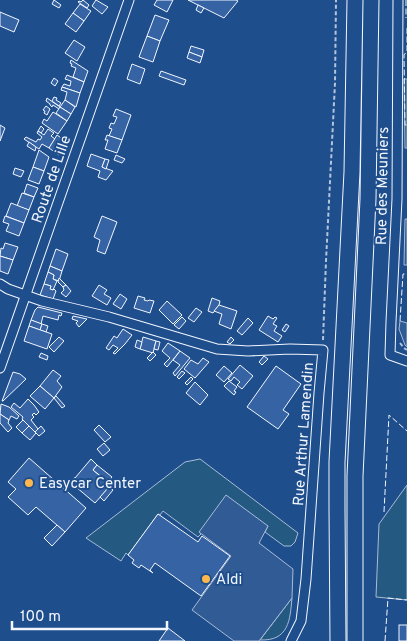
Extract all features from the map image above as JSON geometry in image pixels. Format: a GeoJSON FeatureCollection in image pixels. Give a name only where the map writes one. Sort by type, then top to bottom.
{"type":"FeatureCollection","features":[{"type":"Feature","properties":{"kind":"highway"},"geometry":{"type":"LineString","coordinates":[[338,641],[337,462],[352,172],[355,0]]}},
{"type":"Feature","properties":{"kind":"highway"},"geometry":{"type":"LineString","coordinates":[[355,641],[355,476],[368,199],[371,0]]}},
{"type":"Feature","properties":{"kind":"street","name":"Route de Lille"},"geometry":{"type":"LineString","coordinates":[[0,368],[129,0]]}},
{"type":"Feature","properties":{"kind":"street","name":"Rue des Meuniers"},"geometry":{"type":"LineString","coordinates":[[398,0],[397,199],[390,355],[407,360]]}},
{"type":"Feature","properties":{"kind":"street","name":"Rue Arthur Lamendin"},"geometry":{"type":"LineString","coordinates":[[0,284],[42,301],[217,349],[248,352],[290,349],[323,350],[306,579],[301,621],[291,641]]}},
{"type":"Feature","properties":{"kind":"path"},"geometry":{"type":"LineString","coordinates":[[323,350],[335,83],[336,0]]}},
{"type":"Feature","properties":{"kind":"shaded area"},"geometry":{"type":"Polygon","coordinates":[[[404,79],[407,79],[407,148],[405,148],[404,79]]]}},
{"type":"Feature","properties":{"kind":"shaded area"},"geometry":{"type":"Polygon","coordinates":[[[405,219],[407,219],[407,265],[404,265],[405,219]]]}},
{"type":"Feature","properties":{"kind":"shaded area"},"geometry":{"type":"Polygon","coordinates":[[[400,321],[407,323],[407,347],[399,329],[400,321]]]}},
{"type":"Feature","properties":{"kind":"shaded area"},"geometry":{"type":"Polygon","coordinates":[[[200,459],[298,533],[295,542],[291,546],[284,546],[265,532],[268,526],[200,532],[201,534],[198,537],[163,511],[160,515],[158,514],[128,555],[126,553],[121,561],[86,538],[185,462],[200,459]]]}},
{"type":"Feature","properties":{"kind":"shaded area"},"geometry":{"type":"Polygon","coordinates":[[[407,485],[407,600],[376,597],[379,524],[407,485]]]}},
{"type":"Feature","properties":{"kind":"shaded area"},"geometry":{"type":"Polygon","coordinates":[[[226,495],[268,526],[259,543],[293,569],[292,598],[259,641],[234,641],[192,610],[231,556],[199,532],[226,495]]]}},
{"type":"Feature","properties":{"kind":"shaded area"},"geometry":{"type":"Polygon","coordinates":[[[292,598],[289,621],[286,628],[277,637],[260,640],[292,598]]]}},
{"type":"Feature","properties":{"kind":"building"},"geometry":{"type":"Polygon","coordinates":[[[54,0],[61,5],[59,8],[52,4],[54,0]]]}},
{"type":"Feature","properties":{"kind":"building"},"geometry":{"type":"Polygon","coordinates":[[[83,0],[89,5],[87,8],[78,2],[83,0]]]}},
{"type":"Feature","properties":{"kind":"building"},"geometry":{"type":"Polygon","coordinates":[[[96,0],[108,7],[102,14],[92,6],[96,0]]]}},
{"type":"Feature","properties":{"kind":"building"},"geometry":{"type":"Polygon","coordinates":[[[157,0],[173,0],[167,12],[154,5],[157,0]]]}},
{"type":"Feature","properties":{"kind":"building"},"geometry":{"type":"Polygon","coordinates":[[[188,0],[236,0],[238,1],[224,18],[188,0]]]}},
{"type":"Feature","properties":{"kind":"building"},"geometry":{"type":"Polygon","coordinates":[[[80,4],[91,11],[84,21],[73,13],[80,4]]]}},
{"type":"Feature","properties":{"kind":"building"},"geometry":{"type":"Polygon","coordinates":[[[198,5],[204,8],[201,13],[196,10],[198,5]]]}},
{"type":"Feature","properties":{"kind":"building"},"geometry":{"type":"Polygon","coordinates":[[[0,12],[19,20],[14,32],[0,26],[0,12]]]}},
{"type":"Feature","properties":{"kind":"building"},"geometry":{"type":"Polygon","coordinates":[[[73,13],[84,21],[76,32],[65,24],[73,13]]]}},
{"type":"Feature","properties":{"kind":"building"},"geometry":{"type":"Polygon","coordinates":[[[155,15],[169,20],[160,41],[147,36],[155,15]]]}},
{"type":"Feature","properties":{"kind":"building"},"geometry":{"type":"Polygon","coordinates":[[[147,36],[160,41],[153,62],[139,57],[147,36]]]}},
{"type":"Feature","properties":{"kind":"building"},"geometry":{"type":"Polygon","coordinates":[[[74,40],[85,47],[77,61],[65,53],[74,40]]]}},
{"type":"Feature","properties":{"kind":"building"},"geometry":{"type":"Polygon","coordinates":[[[191,46],[204,50],[202,57],[189,52],[191,46]]]}},
{"type":"Feature","properties":{"kind":"building"},"geometry":{"type":"Polygon","coordinates":[[[189,52],[202,57],[200,63],[187,58],[189,52]]]}},
{"type":"Feature","properties":{"kind":"building"},"geometry":{"type":"Polygon","coordinates":[[[71,60],[88,71],[84,82],[73,77],[76,68],[71,66],[71,60]]]}},
{"type":"Feature","properties":{"kind":"building"},"geometry":{"type":"Polygon","coordinates":[[[132,64],[145,69],[140,84],[127,79],[132,64]]]}},
{"type":"Feature","properties":{"kind":"building"},"geometry":{"type":"Polygon","coordinates":[[[161,71],[186,80],[184,85],[159,76],[161,71]]]}},
{"type":"Feature","properties":{"kind":"building"},"geometry":{"type":"Polygon","coordinates":[[[67,75],[84,82],[80,93],[62,87],[64,84],[70,86],[71,81],[65,79],[67,75]]]}},
{"type":"Feature","properties":{"kind":"building"},"geometry":{"type":"Polygon","coordinates":[[[54,78],[58,81],[55,86],[51,83],[54,78]]]}},
{"type":"Feature","properties":{"kind":"building"},"geometry":{"type":"Polygon","coordinates":[[[62,87],[80,93],[76,107],[65,100],[67,92],[61,90],[62,87]]]}},
{"type":"Feature","properties":{"kind":"building"},"geometry":{"type":"Polygon","coordinates":[[[54,97],[61,103],[59,106],[52,101],[54,97]]]}},
{"type":"Feature","properties":{"kind":"building"},"geometry":{"type":"Polygon","coordinates":[[[47,98],[60,107],[59,109],[53,105],[52,107],[46,101],[47,98]]]}},
{"type":"Feature","properties":{"kind":"building"},"geometry":{"type":"Polygon","coordinates":[[[65,100],[75,107],[71,114],[60,107],[65,100]]]}},
{"type":"Feature","properties":{"kind":"building"},"geometry":{"type":"Polygon","coordinates":[[[46,106],[50,109],[47,115],[43,110],[46,106]]]}},
{"type":"Feature","properties":{"kind":"building"},"geometry":{"type":"Polygon","coordinates":[[[60,107],[71,114],[67,121],[56,113],[60,107]]]}},
{"type":"Feature","properties":{"kind":"building"},"geometry":{"type":"Polygon","coordinates":[[[116,109],[131,115],[122,140],[109,136],[112,129],[109,128],[111,123],[114,124],[117,117],[113,116],[116,109]]]}},
{"type":"Feature","properties":{"kind":"building"},"geometry":{"type":"Polygon","coordinates":[[[53,112],[67,121],[58,134],[42,123],[44,119],[47,121],[53,112]]]}},
{"type":"Feature","properties":{"kind":"building"},"geometry":{"type":"Polygon","coordinates":[[[0,125],[5,128],[0,141],[0,125]]]}},
{"type":"Feature","properties":{"kind":"building"},"geometry":{"type":"Polygon","coordinates":[[[41,126],[44,129],[41,133],[38,131],[41,126]]]}},
{"type":"Feature","properties":{"kind":"building"},"geometry":{"type":"Polygon","coordinates":[[[48,129],[54,133],[51,136],[55,139],[49,148],[42,144],[39,149],[24,139],[26,137],[36,142],[42,137],[37,133],[38,131],[44,135],[48,129]]]}},
{"type":"Feature","properties":{"kind":"building"},"geometry":{"type":"Polygon","coordinates":[[[57,135],[64,140],[59,155],[49,148],[57,135]]]}},
{"type":"Feature","properties":{"kind":"building"},"geometry":{"type":"Polygon","coordinates":[[[107,135],[122,140],[117,153],[105,149],[108,140],[105,140],[107,135]]]}},
{"type":"Feature","properties":{"kind":"building"},"geometry":{"type":"Polygon","coordinates":[[[29,142],[36,147],[35,151],[27,146],[29,142]]]}},
{"type":"Feature","properties":{"kind":"building"},"geometry":{"type":"Polygon","coordinates":[[[39,150],[49,157],[44,171],[33,167],[39,150]]]}},
{"type":"Feature","properties":{"kind":"building"},"geometry":{"type":"Polygon","coordinates":[[[91,154],[105,159],[102,167],[113,171],[106,180],[98,177],[100,171],[87,166],[91,154]]]}},
{"type":"Feature","properties":{"kind":"building"},"geometry":{"type":"Polygon","coordinates":[[[116,155],[125,159],[122,163],[114,160],[116,155]]]}},
{"type":"Feature","properties":{"kind":"building"},"geometry":{"type":"Polygon","coordinates":[[[105,159],[109,160],[106,169],[102,167],[105,159]]]}},
{"type":"Feature","properties":{"kind":"building"},"geometry":{"type":"Polygon","coordinates":[[[33,167],[44,171],[39,184],[28,180],[33,167]]]}},
{"type":"Feature","properties":{"kind":"building"},"geometry":{"type":"Polygon","coordinates":[[[15,168],[24,171],[21,177],[13,174],[15,168]]]}},
{"type":"Feature","properties":{"kind":"building"},"geometry":{"type":"Polygon","coordinates":[[[27,184],[38,188],[34,197],[24,193],[27,184]]]}},
{"type":"Feature","properties":{"kind":"building"},"geometry":{"type":"Polygon","coordinates":[[[22,193],[34,197],[29,210],[17,206],[22,193]]]}},
{"type":"Feature","properties":{"kind":"building"},"geometry":{"type":"Polygon","coordinates":[[[11,203],[29,210],[24,223],[6,216],[11,203]]]}},
{"type":"Feature","properties":{"kind":"building"},"geometry":{"type":"Polygon","coordinates":[[[5,216],[24,223],[19,236],[6,231],[9,224],[3,222],[5,216]]]}},
{"type":"Feature","properties":{"kind":"building"},"geometry":{"type":"Polygon","coordinates":[[[102,216],[117,222],[105,254],[97,251],[100,240],[94,237],[102,216]]]}},
{"type":"Feature","properties":{"kind":"building"},"geometry":{"type":"Polygon","coordinates":[[[5,243],[18,247],[13,260],[0,256],[1,248],[3,249],[5,243]]]}},
{"type":"Feature","properties":{"kind":"building"},"geometry":{"type":"Polygon","coordinates":[[[56,249],[68,254],[62,271],[50,266],[56,249]]]}},
{"type":"Feature","properties":{"kind":"building"},"geometry":{"type":"Polygon","coordinates":[[[0,256],[13,260],[8,274],[0,271],[0,256]]]}},
{"type":"Feature","properties":{"kind":"building"},"geometry":{"type":"Polygon","coordinates":[[[50,266],[62,271],[59,281],[53,279],[54,275],[48,272],[50,266]]]}},
{"type":"Feature","properties":{"kind":"building"},"geometry":{"type":"Polygon","coordinates":[[[48,272],[54,275],[53,279],[57,281],[53,290],[50,289],[51,286],[44,284],[48,272]]]}},
{"type":"Feature","properties":{"kind":"building"},"geometry":{"type":"Polygon","coordinates":[[[59,278],[66,285],[63,287],[58,282],[59,278]]]}},
{"type":"Feature","properties":{"kind":"building"},"geometry":{"type":"Polygon","coordinates":[[[44,284],[51,286],[50,289],[56,291],[53,299],[40,295],[44,284]]]}},
{"type":"Feature","properties":{"kind":"building"},"geometry":{"type":"Polygon","coordinates":[[[66,285],[71,291],[66,297],[61,293],[66,285]]]}},
{"type":"Feature","properties":{"kind":"building"},"geometry":{"type":"Polygon","coordinates":[[[99,285],[107,290],[104,294],[111,298],[107,305],[92,296],[99,285]]]}},
{"type":"Feature","properties":{"kind":"building"},"geometry":{"type":"Polygon","coordinates":[[[120,294],[127,299],[121,309],[113,304],[120,294]]]}},
{"type":"Feature","properties":{"kind":"building"},"geometry":{"type":"Polygon","coordinates":[[[138,296],[145,298],[144,300],[154,301],[150,313],[134,308],[138,296]]]}},
{"type":"Feature","properties":{"kind":"building"},"geometry":{"type":"Polygon","coordinates":[[[212,298],[220,301],[213,313],[208,311],[212,298]]]}},
{"type":"Feature","properties":{"kind":"building"},"geometry":{"type":"Polygon","coordinates":[[[167,301],[182,315],[173,324],[159,310],[167,301]]]}},
{"type":"Feature","properties":{"kind":"building"},"geometry":{"type":"Polygon","coordinates":[[[219,305],[237,311],[231,329],[219,324],[222,314],[214,311],[219,305]]]}},
{"type":"Feature","properties":{"kind":"building"},"geometry":{"type":"Polygon","coordinates":[[[38,307],[62,313],[61,316],[59,315],[58,320],[43,316],[41,324],[31,320],[38,307]]]}},
{"type":"Feature","properties":{"kind":"building"},"geometry":{"type":"Polygon","coordinates":[[[196,308],[202,312],[194,322],[188,318],[196,308]]]}},
{"type":"Feature","properties":{"kind":"building"},"geometry":{"type":"Polygon","coordinates":[[[73,316],[87,319],[79,327],[76,323],[78,321],[72,319],[73,316]]]}},
{"type":"Feature","properties":{"kind":"building"},"geometry":{"type":"Polygon","coordinates":[[[268,316],[273,319],[277,318],[273,324],[277,326],[274,331],[282,336],[278,342],[259,330],[268,316]]]}},
{"type":"Feature","properties":{"kind":"building"},"geometry":{"type":"Polygon","coordinates":[[[182,317],[186,321],[179,329],[174,325],[182,317]]]}},
{"type":"Feature","properties":{"kind":"building"},"geometry":{"type":"Polygon","coordinates":[[[248,318],[253,323],[242,335],[237,331],[248,318]]]}},
{"type":"Feature","properties":{"kind":"building"},"geometry":{"type":"Polygon","coordinates":[[[31,320],[42,324],[40,330],[29,326],[31,320]]]}},
{"type":"Feature","properties":{"kind":"building"},"geometry":{"type":"Polygon","coordinates":[[[42,324],[48,326],[46,332],[40,330],[42,324]]]}},
{"type":"Feature","properties":{"kind":"building"},"geometry":{"type":"Polygon","coordinates":[[[286,324],[289,326],[285,332],[282,330],[286,324]]]}},
{"type":"Feature","properties":{"kind":"building"},"geometry":{"type":"Polygon","coordinates":[[[29,326],[52,334],[47,349],[24,341],[29,326]]]}},
{"type":"Feature","properties":{"kind":"building"},"geometry":{"type":"Polygon","coordinates":[[[123,329],[132,335],[115,354],[113,353],[118,348],[113,345],[109,350],[106,348],[114,336],[117,338],[123,329]]]}},
{"type":"Feature","properties":{"kind":"building"},"geometry":{"type":"Polygon","coordinates":[[[59,337],[64,341],[54,352],[49,347],[59,337]]]}},
{"type":"Feature","properties":{"kind":"building"},"geometry":{"type":"Polygon","coordinates":[[[143,337],[156,341],[153,353],[140,349],[143,337]]]}},
{"type":"Feature","properties":{"kind":"building"},"geometry":{"type":"Polygon","coordinates":[[[231,337],[234,340],[230,344],[227,342],[231,337]]]}},
{"type":"Feature","properties":{"kind":"building"},"geometry":{"type":"Polygon","coordinates":[[[137,340],[142,342],[140,349],[135,347],[137,340]]]}},
{"type":"Feature","properties":{"kind":"building"},"geometry":{"type":"Polygon","coordinates":[[[156,341],[160,342],[158,350],[154,349],[156,341]]]}},
{"type":"Feature","properties":{"kind":"building"},"geometry":{"type":"Polygon","coordinates":[[[168,343],[180,351],[167,367],[164,364],[170,358],[162,351],[168,343]]]}},
{"type":"Feature","properties":{"kind":"building"},"geometry":{"type":"Polygon","coordinates":[[[180,351],[190,358],[175,376],[173,373],[180,365],[173,360],[180,351]]]}},
{"type":"Feature","properties":{"kind":"building"},"geometry":{"type":"Polygon","coordinates":[[[153,352],[156,355],[150,361],[147,358],[153,352]]]}},
{"type":"Feature","properties":{"kind":"building"},"geometry":{"type":"Polygon","coordinates":[[[41,353],[48,356],[47,360],[39,357],[41,353]]]}},
{"type":"Feature","properties":{"kind":"building"},"geometry":{"type":"Polygon","coordinates":[[[264,356],[268,359],[262,365],[259,362],[264,356]]]}},
{"type":"Feature","properties":{"kind":"building"},"geometry":{"type":"Polygon","coordinates":[[[203,358],[209,362],[195,378],[184,369],[191,360],[198,364],[203,358]]]}},
{"type":"Feature","properties":{"kind":"building"},"geometry":{"type":"Polygon","coordinates":[[[240,365],[253,376],[242,389],[237,385],[240,382],[234,377],[231,381],[228,379],[240,365]]]}},
{"type":"Feature","properties":{"kind":"building"},"geometry":{"type":"Polygon","coordinates":[[[224,366],[232,373],[224,382],[216,375],[224,366]]]}},
{"type":"Feature","properties":{"kind":"building"},"geometry":{"type":"Polygon","coordinates":[[[276,366],[301,384],[283,410],[289,414],[278,429],[247,407],[276,366]]]}},
{"type":"Feature","properties":{"kind":"building"},"geometry":{"type":"Polygon","coordinates":[[[53,370],[61,376],[57,381],[62,387],[54,398],[40,386],[53,370]]]}},
{"type":"Feature","properties":{"kind":"building"},"geometry":{"type":"Polygon","coordinates":[[[182,371],[185,373],[179,379],[177,377],[182,371]]]}},
{"type":"Feature","properties":{"kind":"building"},"geometry":{"type":"Polygon","coordinates":[[[13,372],[20,374],[26,379],[2,401],[13,372]]]}},
{"type":"Feature","properties":{"kind":"building"},"geometry":{"type":"Polygon","coordinates":[[[191,377],[193,379],[187,385],[185,383],[191,377]]]}},
{"type":"Feature","properties":{"kind":"building"},"geometry":{"type":"Polygon","coordinates":[[[229,381],[237,387],[234,395],[224,386],[229,381]]]}},
{"type":"Feature","properties":{"kind":"building"},"geometry":{"type":"Polygon","coordinates":[[[195,382],[208,395],[200,405],[186,393],[195,382]]]}},
{"type":"Feature","properties":{"kind":"building"},"geometry":{"type":"Polygon","coordinates":[[[40,386],[54,398],[45,409],[30,396],[40,386]]]}},
{"type":"Feature","properties":{"kind":"building"},"geometry":{"type":"Polygon","coordinates":[[[56,396],[65,406],[62,408],[54,398],[56,396]]]}},
{"type":"Feature","properties":{"kind":"building"},"geometry":{"type":"Polygon","coordinates":[[[28,399],[39,412],[36,415],[34,413],[32,415],[34,417],[31,420],[38,429],[35,432],[22,419],[23,417],[11,407],[14,403],[20,408],[28,399]]]}},
{"type":"Feature","properties":{"kind":"building"},"geometry":{"type":"Polygon","coordinates":[[[1,404],[9,407],[19,416],[17,419],[11,416],[9,420],[0,414],[1,404]]]}},
{"type":"Feature","properties":{"kind":"building"},"geometry":{"type":"Polygon","coordinates":[[[0,414],[9,420],[8,423],[12,428],[8,432],[0,423],[0,414]]]}},
{"type":"Feature","properties":{"kind":"building"},"geometry":{"type":"Polygon","coordinates":[[[23,420],[29,426],[22,433],[16,427],[23,420]]]}},
{"type":"Feature","properties":{"kind":"building"},"geometry":{"type":"Polygon","coordinates":[[[99,425],[111,437],[105,442],[94,430],[99,425]]]}},
{"type":"Feature","properties":{"kind":"building"},"geometry":{"type":"Polygon","coordinates":[[[29,426],[36,433],[30,440],[22,433],[29,426]]]}},
{"type":"Feature","properties":{"kind":"building"},"geometry":{"type":"Polygon","coordinates":[[[41,426],[45,431],[39,436],[35,432],[41,426]]]}},
{"type":"Feature","properties":{"kind":"building"},"geometry":{"type":"Polygon","coordinates":[[[104,443],[110,450],[103,456],[97,449],[104,443]]]}},
{"type":"Feature","properties":{"kind":"building"},"geometry":{"type":"Polygon","coordinates":[[[29,458],[86,508],[65,532],[36,507],[28,515],[8,497],[16,489],[8,482],[29,458]]]}},
{"type":"Feature","properties":{"kind":"building"},"geometry":{"type":"Polygon","coordinates":[[[91,459],[97,465],[93,470],[111,485],[95,503],[70,482],[91,459]]]}},
{"type":"Feature","properties":{"kind":"building"},"geometry":{"type":"Polygon","coordinates":[[[97,465],[112,477],[108,482],[93,470],[97,465]]]}},
{"type":"Feature","properties":{"kind":"building"},"geometry":{"type":"Polygon","coordinates":[[[109,487],[113,490],[104,501],[100,497],[109,487]]]}},
{"type":"Feature","properties":{"kind":"building"},"geometry":{"type":"Polygon","coordinates":[[[158,514],[198,542],[202,536],[230,556],[201,596],[155,563],[150,570],[153,573],[141,565],[139,568],[132,563],[134,560],[128,555],[158,514]]]}},
{"type":"Feature","properties":{"kind":"building"},"geometry":{"type":"Polygon","coordinates":[[[57,525],[65,532],[52,546],[44,538],[57,525]]]}},
{"type":"Feature","properties":{"kind":"building"},"geometry":{"type":"Polygon","coordinates":[[[399,625],[407,625],[407,641],[399,641],[399,625]]]}},
{"type":"Feature","properties":{"kind":"building"},"geometry":{"type":"Polygon","coordinates":[[[168,628],[185,641],[159,641],[168,628]]]}},
{"type":"Feature","properties":{"kind":"fence"},"geometry":{"type":"LineString","coordinates":[[406,0],[406,18]]}},
{"type":"Feature","properties":{"kind":"fence"},"geometry":{"type":"LineString","coordinates":[[407,28],[407,51],[404,55],[405,125],[407,125]]}},
{"type":"Feature","properties":{"kind":"fence"},"geometry":{"type":"LineString","coordinates":[[400,321],[403,274],[407,274]]}},
{"type":"Feature","properties":{"kind":"fence"},"geometry":{"type":"LineString","coordinates":[[384,512],[389,415],[407,431]]}},
{"type":"Feature","properties":{"kind":"fence"},"geometry":{"type":"LineString","coordinates":[[385,641],[388,598],[407,600]]}},
{"type":"Feature","properties":{"kind":"place","name":"Easycar Center"},"geometry":{"type":"Point","coordinates":[29,483]}},
{"type":"Feature","properties":{"kind":"place","name":"Aldi"},"geometry":{"type":"Point","coordinates":[206,579]}}]}
